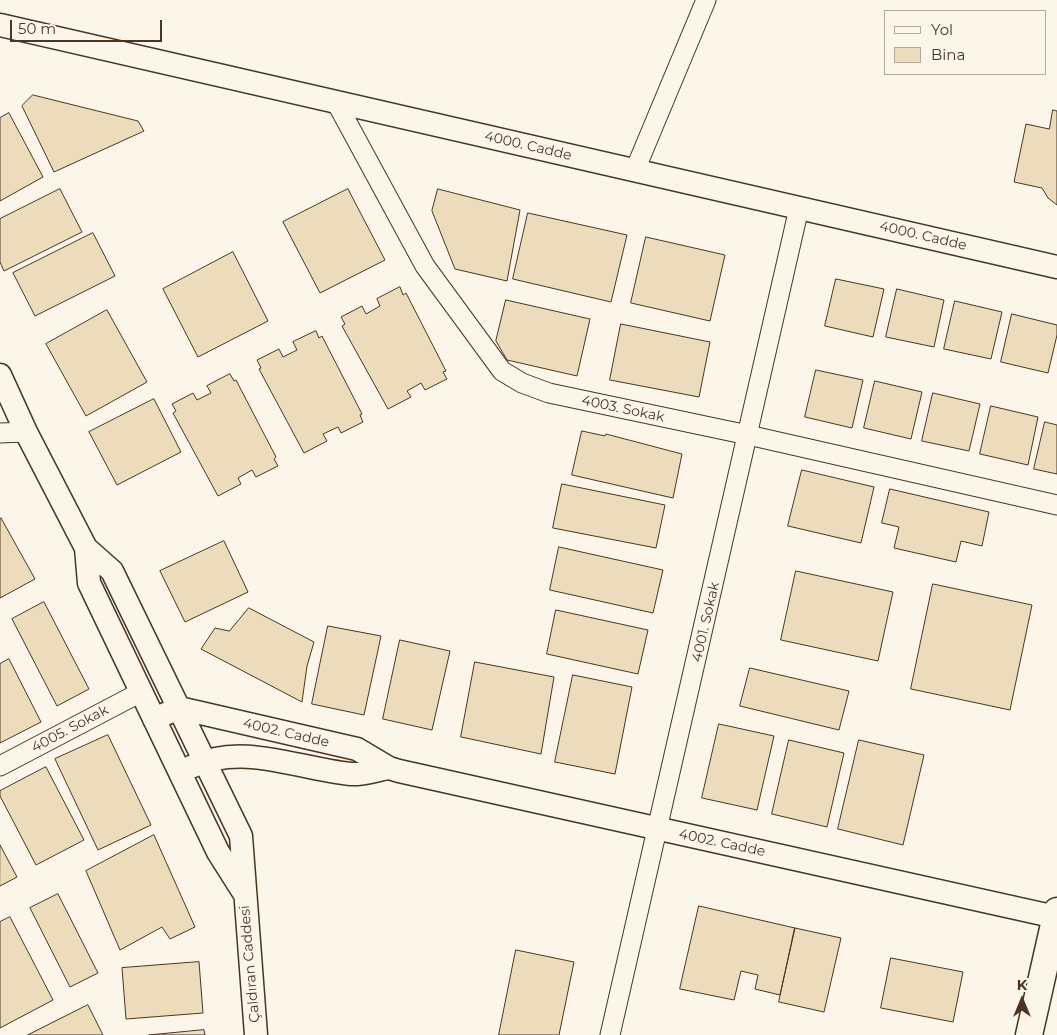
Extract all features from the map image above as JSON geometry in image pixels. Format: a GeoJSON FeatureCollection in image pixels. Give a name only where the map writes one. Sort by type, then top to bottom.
{"type":"FeatureCollection","features":[{"type":"Feature","properties":{"kind":"main road"},"geometry":{"type":"LineString","coordinates":[[1029,1035],[1056,914]]}},
{"type":"Feature","properties":{"kind":"street"},"geometry":{"type":"LineString","coordinates":[[635,170],[706,0]]}},
{"type":"Feature","properties":{"kind":"street","name":"4000. Cadde"},"geometry":{"type":"LineString","coordinates":[[0,25],[1057,267]]}},
{"type":"Feature","properties":{"kind":"street","name":"4003. Sokak"},"geometry":{"type":"LineString","coordinates":[[336,102],[425,266],[502,371],[522,383],[549,393],[748,435],[1057,505]]}},
{"type":"Feature","properties":{"kind":"street","name":"4001. Sokak"},"geometry":{"type":"LineString","coordinates":[[610,1035],[659,829],[799,208]]}},
{"type":"Feature","properties":{"kind":"street"},"geometry":{"type":"LineString","coordinates":[[0,375],[26,432],[86,548],[112,571],[204,761]]}},
{"type":"Feature","properties":{"kind":"street"},"geometry":{"type":"LineString","coordinates":[[0,434],[26,432]]}},
{"type":"Feature","properties":{"kind":"street"},"geometry":{"type":"LineString","coordinates":[[86,548],[89,583],[179,773]]}},
{"type":"Feature","properties":{"kind":"street","name":"4005. Sokak"},"geometry":{"type":"LineString","coordinates":[[0,766],[141,692]]}},
{"type":"Feature","properties":{"kind":"street"},"geometry":{"type":"LineString","coordinates":[[154,719],[179,708]]}},
{"type":"Feature","properties":{"kind":"street","name":"4002. Cadde"},"geometry":{"type":"LineString","coordinates":[[179,708],[357,749],[389,768],[659,829],[1056,914]]}},
{"type":"Feature","properties":{"kind":"street","name":"4002. Cadde"},"geometry":{"type":"LineString","coordinates":[[179,773],[204,761],[238,756],[268,757],[352,775],[389,768]]}},
{"type":"Feature","properties":{"kind":"street","name":"Çaldıran Caddesi"},"geometry":{"type":"LineString","coordinates":[[204,761],[241,836],[256,1035]]}},
{"type":"Feature","properties":{"kind":"street","name":"Çaldıran Caddesi"},"geometry":{"type":"LineString","coordinates":[[179,773],[218,852],[244,893]]}},
{"type":"Feature","properties":{"kind":"building"},"geometry":{"type":"Polygon","coordinates":[[[33,95],[138,121],[144,131],[54,172],[22,106],[33,95]]]}},
{"type":"Feature","properties":{"kind":"building"},"geometry":{"type":"Polygon","coordinates":[[[1053,110],[1057,111],[1057,205],[1048,198],[1042,188],[1014,182],[1026,124],[1049,129],[1053,110]]]}},
{"type":"Feature","properties":{"kind":"building"},"geometry":{"type":"Polygon","coordinates":[[[9,113],[43,177],[0,201],[0,118],[9,113]]]}},
{"type":"Feature","properties":{"kind":"building"},"geometry":{"type":"Polygon","coordinates":[[[60,189],[82,232],[4,271],[0,262],[0,219],[60,189]]]}},
{"type":"Feature","properties":{"kind":"building"},"geometry":{"type":"Polygon","coordinates":[[[348,189],[385,260],[320,293],[283,222],[348,189]]]}},
{"type":"Feature","properties":{"kind":"building"},"geometry":{"type":"Polygon","coordinates":[[[438,189],[520,210],[507,281],[455,269],[432,211],[438,189]]]}},
{"type":"Feature","properties":{"kind":"building"},"geometry":{"type":"Polygon","coordinates":[[[528,213],[627,235],[611,302],[513,279],[528,213]]]}},
{"type":"Feature","properties":{"kind":"building"},"geometry":{"type":"Polygon","coordinates":[[[93,233],[115,276],[35,316],[13,273],[93,233]]]}},
{"type":"Feature","properties":{"kind":"building"},"geometry":{"type":"Polygon","coordinates":[[[646,237],[725,255],[710,321],[631,303],[646,237]]]}},
{"type":"Feature","properties":{"kind":"building"},"geometry":{"type":"Polygon","coordinates":[[[233,252],[268,321],[198,357],[163,289],[233,252]]]}},
{"type":"Feature","properties":{"kind":"building"},"geometry":{"type":"Polygon","coordinates":[[[836,279],[884,289],[873,337],[825,326],[836,279]]]}},
{"type":"Feature","properties":{"kind":"building"},"geometry":{"type":"Polygon","coordinates":[[[400,287],[403,295],[406,293],[446,371],[443,372],[447,379],[425,390],[421,383],[407,391],[411,397],[388,409],[342,326],[345,324],[341,317],[362,306],[366,314],[380,306],[377,299],[400,287]]]}},
{"type":"Feature","properties":{"kind":"building"},"geometry":{"type":"Polygon","coordinates":[[[897,289],[944,300],[934,347],[886,337],[897,289]]]}},
{"type":"Feature","properties":{"kind":"building"},"geometry":{"type":"Polygon","coordinates":[[[506,300],[590,319],[577,376],[507,360],[496,341],[506,300]]]}},
{"type":"Feature","properties":{"kind":"building"},"geometry":{"type":"Polygon","coordinates":[[[955,301],[1002,312],[991,359],[944,349],[955,301]]]}},
{"type":"Feature","properties":{"kind":"building"},"geometry":{"type":"Polygon","coordinates":[[[107,310],[147,382],[86,416],[46,344],[107,310]]]}},
{"type":"Feature","properties":{"kind":"building"},"geometry":{"type":"Polygon","coordinates":[[[1012,314],[1057,325],[1057,335],[1048,373],[1001,362],[1012,314]]]}},
{"type":"Feature","properties":{"kind":"building"},"geometry":{"type":"Polygon","coordinates":[[[621,324],[710,342],[699,397],[610,380],[621,324]]]}},
{"type":"Feature","properties":{"kind":"building"},"geometry":{"type":"Polygon","coordinates":[[[316,331],[319,338],[322,336],[362,414],[360,415],[363,422],[341,433],[338,427],[323,434],[327,441],[304,453],[259,369],[261,368],[257,360],[279,349],[283,357],[297,350],[293,342],[316,331]]]}},
{"type":"Feature","properties":{"kind":"building"},"geometry":{"type":"Polygon","coordinates":[[[816,370],[863,380],[852,428],[805,417],[816,370]]]}},
{"type":"Feature","properties":{"kind":"building"},"geometry":{"type":"Polygon","coordinates":[[[230,374],[234,381],[236,380],[276,457],[274,459],[278,466],[256,477],[252,470],[238,478],[241,484],[218,496],[173,413],[176,411],[172,404],[193,393],[197,400],[211,393],[207,386],[230,374]]]}},
{"type":"Feature","properties":{"kind":"building"},"geometry":{"type":"Polygon","coordinates":[[[875,381],[922,392],[911,439],[864,428],[875,381]]]}},
{"type":"Feature","properties":{"kind":"building"},"geometry":{"type":"Polygon","coordinates":[[[933,393],[980,404],[969,451],[922,441],[933,393]]]}},
{"type":"Feature","properties":{"kind":"building"},"geometry":{"type":"Polygon","coordinates":[[[154,399],[181,452],[117,485],[89,432],[154,399]]]}},
{"type":"Feature","properties":{"kind":"building"},"geometry":{"type":"Polygon","coordinates":[[[991,406],[1038,417],[1028,465],[980,454],[991,406]]]}},
{"type":"Feature","properties":{"kind":"building"},"geometry":{"type":"Polygon","coordinates":[[[1045,422],[1057,425],[1057,474],[1034,469],[1045,422]]]}},
{"type":"Feature","properties":{"kind":"building"},"geometry":{"type":"Polygon","coordinates":[[[582,431],[605,436],[606,434],[682,454],[673,498],[572,475],[582,431]]]}},
{"type":"Feature","properties":{"kind":"building"},"geometry":{"type":"Polygon","coordinates":[[[802,470],[874,487],[861,543],[788,526],[802,470]]]}},
{"type":"Feature","properties":{"kind":"building"},"geometry":{"type":"Polygon","coordinates":[[[562,484],[665,505],[656,548],[553,528],[562,484]]]}},
{"type":"Feature","properties":{"kind":"building"},"geometry":{"type":"Polygon","coordinates":[[[890,489],[989,512],[982,546],[961,541],[956,562],[894,548],[899,527],[882,523],[890,489]]]}},
{"type":"Feature","properties":{"kind":"building"},"geometry":{"type":"Polygon","coordinates":[[[0,519],[35,579],[0,598],[0,519]]]}},
{"type":"Feature","properties":{"kind":"building"},"geometry":{"type":"Polygon","coordinates":[[[224,541],[248,592],[185,622],[160,571],[224,541]]]}},
{"type":"Feature","properties":{"kind":"building"},"geometry":{"type":"Polygon","coordinates":[[[559,547],[663,570],[653,613],[550,590],[559,547]]]}},
{"type":"Feature","properties":{"kind":"building"},"geometry":{"type":"Polygon","coordinates":[[[796,571],[893,592],[878,661],[781,640],[796,571]]]}},
{"type":"Feature","properties":{"kind":"building"},"geometry":{"type":"Polygon","coordinates":[[[933,584],[1032,605],[1010,710],[911,689],[933,584]]]}},
{"type":"Feature","properties":{"kind":"building"},"geometry":{"type":"Polygon","coordinates":[[[44,602],[89,689],[57,706],[12,619],[44,602]]]}},
{"type":"Feature","properties":{"kind":"building"},"geometry":{"type":"Polygon","coordinates":[[[249,608],[314,642],[307,666],[302,702],[201,649],[215,628],[229,631],[249,608]]]}},
{"type":"Feature","properties":{"kind":"building"},"geometry":{"type":"Polygon","coordinates":[[[556,610],[648,630],[638,674],[547,654],[556,610]]]}},
{"type":"Feature","properties":{"kind":"building"},"geometry":{"type":"Polygon","coordinates":[[[328,626],[381,636],[364,715],[312,704],[328,626]]]}},
{"type":"Feature","properties":{"kind":"building"},"geometry":{"type":"Polygon","coordinates":[[[400,640],[450,651],[432,730],[383,719],[400,640]]]}},
{"type":"Feature","properties":{"kind":"building"},"geometry":{"type":"Polygon","coordinates":[[[9,659],[41,722],[0,743],[0,664],[9,659]]]}},
{"type":"Feature","properties":{"kind":"building"},"geometry":{"type":"Polygon","coordinates":[[[475,662],[554,677],[541,754],[461,737],[475,662]]]}},
{"type":"Feature","properties":{"kind":"building"},"geometry":{"type":"Polygon","coordinates":[[[750,668],[849,691],[839,730],[740,706],[750,668]]]}},
{"type":"Feature","properties":{"kind":"building"},"geometry":{"type":"Polygon","coordinates":[[[573,675],[632,687],[615,774],[555,762],[573,675]]]}},
{"type":"Feature","properties":{"kind":"building"},"geometry":{"type":"Polygon","coordinates":[[[719,724],[774,736],[757,810],[702,798],[719,724]]]}},
{"type":"Feature","properties":{"kind":"building"},"geometry":{"type":"Polygon","coordinates":[[[108,735],[151,825],[98,850],[55,759],[108,735]]]}},
{"type":"Feature","properties":{"kind":"building"},"geometry":{"type":"Polygon","coordinates":[[[789,740],[844,753],[827,827],[772,814],[789,740]]]}},
{"type":"Feature","properties":{"kind":"building"},"geometry":{"type":"Polygon","coordinates":[[[859,740],[924,755],[903,845],[838,829],[859,740]]]}},
{"type":"Feature","properties":{"kind":"building"},"geometry":{"type":"Polygon","coordinates":[[[46,767],[84,840],[36,865],[0,796],[0,791],[46,767]]]}},
{"type":"Feature","properties":{"kind":"building"},"geometry":{"type":"Polygon","coordinates":[[[154,835],[195,927],[170,939],[162,927],[120,950],[86,871],[154,835]]]}},
{"type":"Feature","properties":{"kind":"building"},"geometry":{"type":"Polygon","coordinates":[[[0,845],[17,877],[0,886],[0,845]]]}},
{"type":"Feature","properties":{"kind":"building"},"geometry":{"type":"Polygon","coordinates":[[[58,894],[98,973],[70,987],[30,908],[58,894]]]}},
{"type":"Feature","properties":{"kind":"building"},"geometry":{"type":"Polygon","coordinates":[[[699,906],[795,928],[780,995],[755,989],[758,975],[741,971],[734,1000],[680,989],[699,906]]]}},
{"type":"Feature","properties":{"kind":"building"},"geometry":{"type":"Polygon","coordinates":[[[10,917],[53,1000],[0,1028],[0,922],[10,917]]]}},
{"type":"Feature","properties":{"kind":"building"},"geometry":{"type":"Polygon","coordinates":[[[795,928],[841,938],[824,1012],[779,1002],[795,928]]]}},
{"type":"Feature","properties":{"kind":"building"},"geometry":{"type":"Polygon","coordinates":[[[516,950],[574,962],[559,1035],[499,1035],[516,950]]]}},
{"type":"Feature","properties":{"kind":"building"},"geometry":{"type":"Polygon","coordinates":[[[891,958],[963,972],[953,1022],[881,1008],[891,958]]]}},
{"type":"Feature","properties":{"kind":"building"},"geometry":{"type":"Polygon","coordinates":[[[199,962],[203,1013],[126,1019],[122,968],[199,962]]]}},
{"type":"Feature","properties":{"kind":"building"},"geometry":{"type":"Polygon","coordinates":[[[88,1005],[103,1035],[28,1035],[88,1005]]]}},
{"type":"Feature","properties":{"kind":"building"},"geometry":{"type":"Polygon","coordinates":[[[204,1030],[205,1035],[149,1035],[204,1030]]]}}]}
